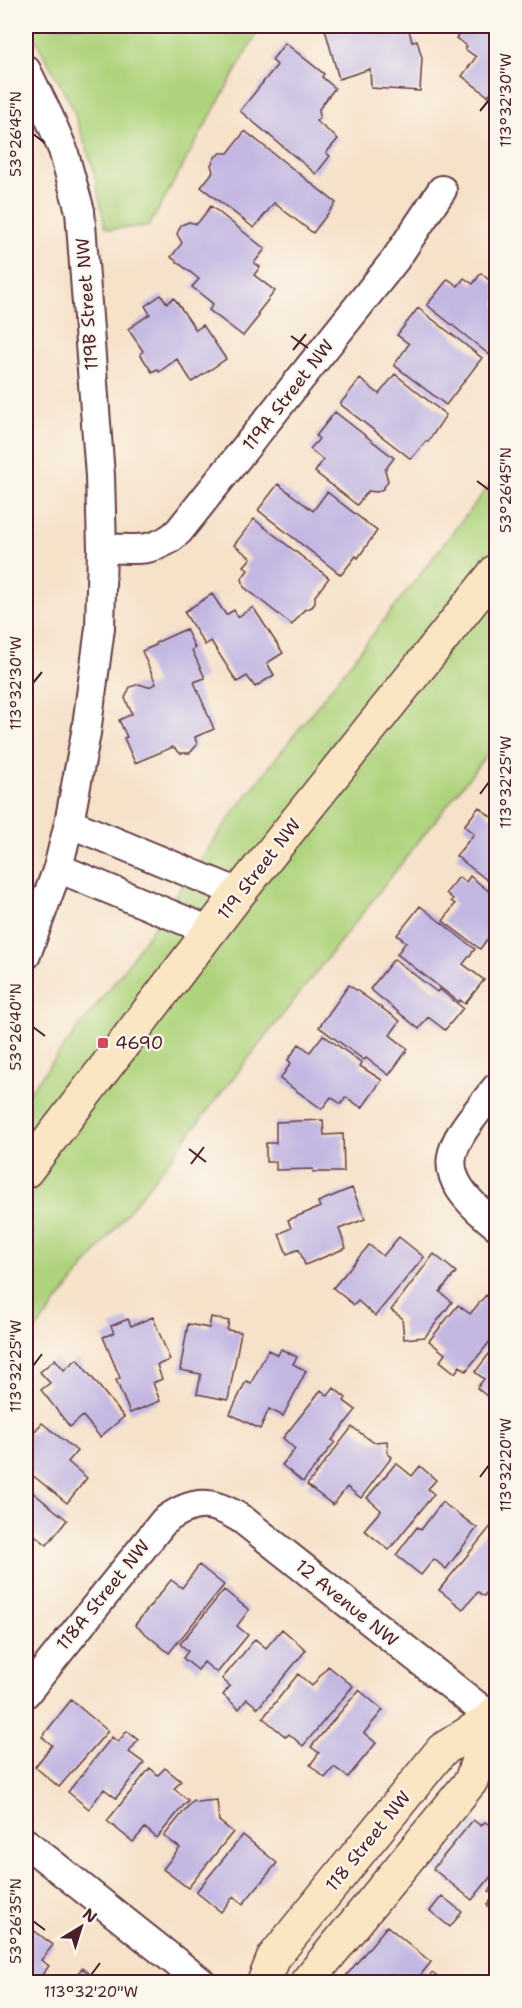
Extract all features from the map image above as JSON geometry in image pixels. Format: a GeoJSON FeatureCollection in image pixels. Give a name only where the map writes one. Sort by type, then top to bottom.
{"type":"FeatureCollection","features":[{"type":"Feature","properties":{"kind":"street","name":"119B Street NW"},"geometry":{"type":"LineString","coordinates":[[26,70],[63,150],[80,211],[100,476],[102,548]]}},
{"type":"Feature","properties":{"kind":"street","name":"119A Street NW"},"geometry":{"type":"LineString","coordinates":[[102,548],[150,549],[170,540],[179,531],[395,260],[442,190]]}},
{"type":"Feature","properties":{"kind":"street"},"geometry":{"type":"LineString","coordinates":[[26,955],[58,868],[86,733],[100,628],[102,548]]}},
{"type":"Feature","properties":{"kind":"street","name":"119 Street NW"},"geometry":{"type":"LineString","coordinates":[[26,1171],[239,893],[496,571]]}},
{"type":"Feature","properties":{"kind":"street"},"geometry":{"type":"LineString","coordinates":[[69,823],[239,893]]}},
{"type":"Feature","properties":{"kind":"street"},"geometry":{"type":"LineString","coordinates":[[58,868],[210,931]]}},
{"type":"Feature","properties":{"kind":"street"},"geometry":{"type":"LineString","coordinates":[[496,1088],[459,1135],[451,1165],[463,1195],[496,1225]]}},
{"type":"Feature","properties":{"kind":"street","name":"118A Street NW"},"geometry":{"type":"LineString","coordinates":[[26,1693],[164,1521],[189,1506]]}},
{"type":"Feature","properties":{"kind":"street","name":"12 Avenue NW"},"geometry":{"type":"LineString","coordinates":[[189,1506],[218,1506],[243,1520],[495,1717]]}},
{"type":"Feature","properties":{"kind":"street"},"geometry":{"type":"LineString","coordinates":[[307,1983],[471,1780],[495,1717]]}},
{"type":"Feature","properties":{"kind":"street","name":"118 Street NW"},"geometry":{"type":"LineString","coordinates":[[264,1983],[274,1957],[442,1750],[495,1717]]}},
{"type":"Feature","properties":{"kind":"street"},"geometry":{"type":"LineString","coordinates":[[26,1843],[201,1983]]}},
{"type":"Feature","properties":{"kind":"green space"},"geometry":{"type":"Polygon","coordinates":[[[28,26],[261,26],[149,226],[111,229],[105,226],[93,167],[71,104],[28,26]]]}},
{"type":"Feature","properties":{"kind":"green space"},"geometry":{"type":"Polygon","coordinates":[[[496,477],[496,743],[26,1342],[26,1096],[120,975],[234,812],[496,477]]]}},
{"type":"Feature","properties":{"kind":"building"},"geometry":{"type":"Polygon","coordinates":[[[324,26],[408,26],[412,42],[417,40],[422,58],[420,91],[371,88],[370,69],[339,79],[324,26]]]}},
{"type":"Feature","properties":{"kind":"building"},"geometry":{"type":"Polygon","coordinates":[[[466,26],[496,26],[496,98],[490,93],[488,96],[462,76],[476,57],[456,38],[466,26]]]}},
{"type":"Feature","properties":{"kind":"building"},"geometry":{"type":"Polygon","coordinates":[[[285,43],[324,74],[322,77],[335,88],[319,109],[320,117],[316,121],[338,139],[326,153],[330,156],[316,174],[240,111],[277,65],[272,60],[285,43]]]}},
{"type":"Feature","properties":{"kind":"building"},"geometry":{"type":"Polygon","coordinates":[[[245,131],[336,203],[313,233],[274,203],[254,228],[201,187],[213,172],[211,165],[215,157],[221,153],[228,153],[245,131]]]}},
{"type":"Feature","properties":{"kind":"building"},"geometry":{"type":"Polygon","coordinates":[[[211,206],[265,249],[254,263],[260,267],[254,275],[275,291],[243,336],[209,310],[213,304],[192,287],[199,279],[171,257],[182,243],[177,234],[181,225],[189,222],[197,224],[211,206]]]}},
{"type":"Feature","properties":{"kind":"building"},"geometry":{"type":"Polygon","coordinates":[[[481,273],[496,286],[496,360],[427,305],[448,279],[458,286],[464,278],[473,284],[481,273]]]}},
{"type":"Feature","properties":{"kind":"building"},"geometry":{"type":"Polygon","coordinates":[[[161,295],[167,303],[174,298],[196,330],[203,325],[226,359],[192,382],[177,359],[159,372],[157,369],[152,372],[140,354],[143,351],[128,329],[150,314],[145,306],[161,295]]]}},
{"type":"Feature","properties":{"kind":"building"},"geometry":{"type":"Polygon","coordinates":[[[418,308],[482,358],[446,405],[394,365],[409,344],[397,335],[418,308]]]}},
{"type":"Feature","properties":{"kind":"building"},"geometry":{"type":"Polygon","coordinates":[[[395,374],[446,415],[428,442],[426,441],[411,459],[340,404],[360,379],[379,394],[395,374]]]}},
{"type":"Feature","properties":{"kind":"building"},"geometry":{"type":"Polygon","coordinates":[[[335,412],[394,458],[385,470],[388,481],[383,489],[377,492],[368,491],[357,505],[315,472],[323,460],[310,449],[319,439],[316,436],[335,412]]]}},
{"type":"Feature","properties":{"kind":"building"},"geometry":{"type":"Polygon","coordinates":[[[28,484],[29,520],[26,520],[26,485],[28,484]]]}},
{"type":"Feature","properties":{"kind":"building"},"geometry":{"type":"Polygon","coordinates":[[[278,484],[313,511],[327,492],[377,531],[358,558],[356,556],[341,575],[258,510],[278,484]]]}},
{"type":"Feature","properties":{"kind":"building"},"geometry":{"type":"Polygon","coordinates":[[[254,519],[329,578],[315,596],[315,603],[312,607],[304,610],[292,625],[244,587],[242,578],[248,570],[244,566],[251,558],[234,545],[254,519]]]}},
{"type":"Feature","properties":{"kind":"building"},"geometry":{"type":"Polygon","coordinates":[[[26,540],[30,541],[27,580],[26,580],[26,540]]]}},
{"type":"Feature","properties":{"kind":"building"},"geometry":{"type":"Polygon","coordinates":[[[212,594],[226,615],[234,610],[238,617],[253,607],[283,653],[267,663],[274,675],[255,687],[247,676],[237,682],[211,641],[205,645],[184,612],[212,594]]]}},
{"type":"Feature","properties":{"kind":"building"},"geometry":{"type":"Polygon","coordinates":[[[186,629],[195,648],[192,650],[205,678],[194,682],[214,729],[195,737],[197,745],[190,753],[180,753],[173,747],[135,763],[119,720],[132,714],[125,698],[130,687],[139,684],[148,687],[156,684],[142,651],[186,629]]]}},
{"type":"Feature","properties":{"kind":"building"},"geometry":{"type":"Polygon","coordinates":[[[479,807],[496,821],[496,887],[456,856],[474,834],[464,826],[479,807]]]}},
{"type":"Feature","properties":{"kind":"building"},"geometry":{"type":"Polygon","coordinates":[[[470,876],[496,897],[496,936],[494,934],[491,939],[489,937],[480,949],[443,921],[455,904],[446,893],[459,877],[466,882],[470,876]]]}},
{"type":"Feature","properties":{"kind":"building"},"geometry":{"type":"Polygon","coordinates":[[[420,906],[475,949],[463,964],[484,980],[465,1004],[460,1000],[459,1002],[397,954],[406,942],[397,935],[420,906]]]}},
{"type":"Feature","properties":{"kind":"building"},"geometry":{"type":"Polygon","coordinates":[[[394,959],[437,992],[439,989],[463,1008],[445,1030],[428,1017],[419,1029],[370,989],[394,959]]]}},
{"type":"Feature","properties":{"kind":"building"},"geometry":{"type":"Polygon","coordinates":[[[349,985],[400,1021],[390,1035],[408,1049],[389,1075],[319,1027],[349,985]]]}},
{"type":"Feature","properties":{"kind":"building"},"geometry":{"type":"Polygon","coordinates":[[[323,1035],[362,1063],[360,1066],[382,1080],[362,1108],[346,1097],[341,1104],[331,1097],[322,1109],[280,1079],[291,1063],[288,1060],[299,1044],[310,1052],[323,1035]]]}},
{"type":"Feature","properties":{"kind":"building"},"geometry":{"type":"Polygon","coordinates":[[[323,1120],[324,1135],[343,1134],[344,1172],[313,1172],[313,1169],[276,1170],[276,1162],[266,1162],[266,1143],[276,1143],[276,1122],[323,1120]]]}},
{"type":"Feature","properties":{"kind":"building"},"geometry":{"type":"Polygon","coordinates":[[[352,1188],[365,1219],[339,1229],[346,1248],[305,1265],[299,1249],[287,1254],[279,1234],[291,1228],[288,1220],[320,1207],[318,1202],[352,1188]]]}},
{"type":"Feature","properties":{"kind":"building"},"geometry":{"type":"Polygon","coordinates":[[[399,1237],[424,1257],[375,1316],[358,1301],[354,1305],[333,1288],[369,1245],[383,1256],[399,1237]]]}},
{"type":"Feature","properties":{"kind":"building"},"geometry":{"type":"Polygon","coordinates":[[[434,1254],[456,1272],[440,1292],[452,1302],[425,1337],[404,1339],[402,1318],[391,1310],[434,1254]]]}},
{"type":"Feature","properties":{"kind":"building"},"geometry":{"type":"Polygon","coordinates":[[[486,1295],[496,1304],[496,1334],[466,1371],[460,1366],[455,1373],[440,1361],[445,1354],[429,1341],[458,1305],[470,1314],[486,1295]]]}},
{"type":"Feature","properties":{"kind":"building"},"geometry":{"type":"Polygon","coordinates":[[[153,1317],[170,1360],[157,1365],[162,1379],[153,1383],[160,1401],[130,1413],[116,1380],[120,1378],[103,1337],[114,1333],[111,1326],[128,1319],[131,1326],[153,1317]]]}},
{"type":"Feature","properties":{"kind":"building"},"geometry":{"type":"Polygon","coordinates":[[[211,1317],[229,1321],[227,1330],[241,1332],[228,1400],[197,1394],[201,1374],[180,1370],[188,1324],[209,1328],[211,1317]]]}},
{"type":"Feature","properties":{"kind":"building"},"geometry":{"type":"Polygon","coordinates":[[[496,1345],[496,1397],[493,1401],[477,1388],[484,1379],[475,1372],[496,1345]]]}},
{"type":"Feature","properties":{"kind":"building"},"geometry":{"type":"Polygon","coordinates":[[[281,1349],[297,1357],[293,1364],[306,1371],[283,1416],[269,1409],[260,1429],[230,1414],[246,1381],[251,1383],[268,1350],[278,1355],[281,1349]]]}},
{"type":"Feature","properties":{"kind":"building"},"geometry":{"type":"Polygon","coordinates":[[[55,1359],[64,1370],[77,1359],[124,1417],[100,1437],[83,1416],[70,1427],[41,1390],[50,1383],[40,1372],[55,1359]]]}},
{"type":"Feature","properties":{"kind":"building"},"geometry":{"type":"Polygon","coordinates":[[[334,1388],[346,1398],[344,1401],[356,1410],[332,1440],[335,1442],[303,1482],[282,1465],[295,1449],[283,1438],[321,1390],[328,1396],[334,1388]]]}},
{"type":"Feature","properties":{"kind":"building"},"geometry":{"type":"Polygon","coordinates":[[[42,1423],[77,1451],[68,1462],[87,1478],[67,1503],[26,1470],[26,1431],[31,1435],[42,1423]]]}},
{"type":"Feature","properties":{"kind":"building"},"geometry":{"type":"Polygon","coordinates":[[[352,1427],[373,1442],[387,1441],[388,1454],[392,1457],[361,1498],[347,1487],[333,1505],[307,1485],[352,1427]]]}},
{"type":"Feature","properties":{"kind":"building"},"geometry":{"type":"Polygon","coordinates":[[[396,1463],[412,1476],[420,1466],[436,1480],[428,1489],[434,1494],[389,1550],[364,1530],[381,1510],[367,1498],[396,1463]]]}},
{"type":"Feature","properties":{"kind":"building"},"geometry":{"type":"Polygon","coordinates":[[[26,1487],[67,1520],[47,1545],[26,1528],[26,1487]]]}},
{"type":"Feature","properties":{"kind":"building"},"geometry":{"type":"Polygon","coordinates":[[[442,1502],[477,1528],[446,1569],[434,1559],[421,1575],[396,1555],[417,1527],[421,1530],[442,1502]]]}},
{"type":"Feature","properties":{"kind":"building"},"geometry":{"type":"Polygon","coordinates":[[[492,1525],[496,1529],[496,1595],[489,1589],[484,1596],[478,1592],[463,1609],[439,1590],[492,1525]]]}},
{"type":"Feature","properties":{"kind":"building"},"geometry":{"type":"Polygon","coordinates":[[[199,1565],[224,1585],[169,1653],[135,1625],[171,1580],[182,1588],[199,1565]]]}},
{"type":"Feature","properties":{"kind":"building"},"geometry":{"type":"Polygon","coordinates":[[[224,1590],[249,1610],[237,1626],[248,1635],[217,1673],[204,1662],[198,1670],[183,1658],[188,1651],[180,1644],[224,1590]]]}},
{"type":"Feature","properties":{"kind":"building"},"geometry":{"type":"Polygon","coordinates":[[[282,1629],[306,1650],[258,1708],[247,1699],[239,1709],[223,1695],[230,1686],[222,1679],[255,1639],[266,1648],[282,1629]]]}},
{"type":"Feature","properties":{"kind":"building"},"geometry":{"type":"Polygon","coordinates":[[[328,1666],[353,1686],[303,1746],[289,1734],[286,1737],[263,1718],[298,1674],[312,1686],[328,1666]]]}},
{"type":"Feature","properties":{"kind":"building"},"geometry":{"type":"Polygon","coordinates":[[[359,1690],[383,1710],[364,1733],[376,1743],[348,1777],[334,1767],[325,1778],[310,1765],[319,1753],[311,1747],[359,1690]]]}},
{"type":"Feature","properties":{"kind":"building"},"geometry":{"type":"Polygon","coordinates":[[[71,1700],[108,1731],[59,1787],[35,1767],[52,1745],[42,1737],[71,1700]]]}},
{"type":"Feature","properties":{"kind":"building"},"geometry":{"type":"Polygon","coordinates":[[[127,1731],[138,1740],[129,1752],[144,1763],[116,1798],[104,1789],[89,1809],[68,1792],[112,1737],[118,1742],[127,1731]]]}},
{"type":"Feature","properties":{"kind":"building"},"geometry":{"type":"Polygon","coordinates":[[[150,1768],[158,1775],[165,1768],[181,1781],[174,1789],[188,1800],[157,1838],[145,1828],[133,1842],[107,1821],[150,1768]]]}},
{"type":"Feature","properties":{"kind":"building"},"geometry":{"type":"Polygon","coordinates":[[[193,1800],[196,1802],[217,1800],[219,1821],[233,1832],[188,1888],[163,1869],[180,1848],[164,1836],[193,1800]]]}},
{"type":"Feature","properties":{"kind":"building"},"geometry":{"type":"Polygon","coordinates":[[[496,1819],[496,1870],[472,1900],[433,1869],[473,1820],[481,1826],[485,1822],[491,1826],[496,1819]]]}},
{"type":"Feature","properties":{"kind":"building"},"geometry":{"type":"Polygon","coordinates":[[[243,1835],[277,1863],[243,1904],[234,1896],[221,1912],[196,1892],[243,1835]]]}},
{"type":"Feature","properties":{"kind":"building"},"geometry":{"type":"Polygon","coordinates":[[[496,1882],[496,1913],[487,1905],[495,1896],[489,1891],[496,1882]]]}},
{"type":"Feature","properties":{"kind":"building"},"geometry":{"type":"Polygon","coordinates":[[[442,1896],[462,1912],[450,1927],[430,1911],[442,1896]]]}},
{"type":"Feature","properties":{"kind":"building"},"geometry":{"type":"Polygon","coordinates":[[[28,1926],[53,1945],[41,1960],[49,1966],[36,1982],[26,1982],[26,1929],[28,1926]]]}},
{"type":"Feature","properties":{"kind":"building"},"geometry":{"type":"Polygon","coordinates":[[[387,1926],[431,1962],[415,1982],[341,1982],[387,1926]]]}},
{"type":"Feature","properties":{"kind":"building"},"geometry":{"type":"Polygon","coordinates":[[[82,1968],[100,1982],[71,1982],[82,1968]]]}},
{"type":"Feature","properties":{"kind":"building"},"geometry":{"type":"Polygon","coordinates":[[[432,1973],[444,1982],[424,1982],[432,1973]]]}},
{"type":"Feature","properties":{"kind":"place","name":"4690"},"geometry":{"type":"Point","coordinates":[103,1043]}}]}
